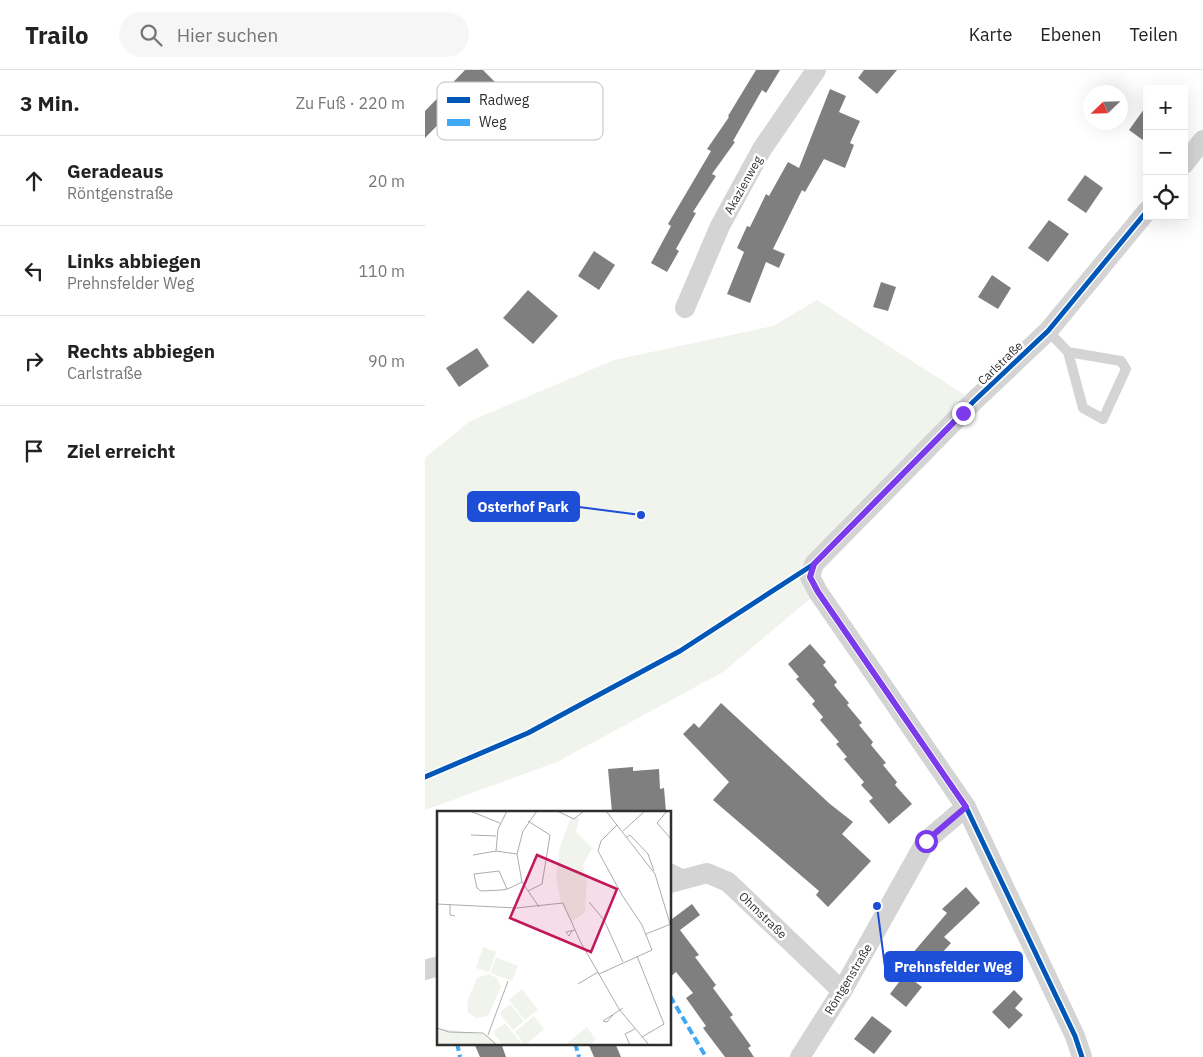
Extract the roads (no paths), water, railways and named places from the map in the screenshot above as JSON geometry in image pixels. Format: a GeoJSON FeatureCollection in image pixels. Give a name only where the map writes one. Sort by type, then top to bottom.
{"type":"FeatureCollection","features":[{"type":"Feature","properties":{"kind":"street","name":"Akazienweg"},"geometry":{"type":"LineString","coordinates":[[685,308],[720,226],[762,149],[816,70]]}},
{"type":"Feature","properties":{"kind":"street"},"geometry":{"type":"LineString","coordinates":[[1188,159],[1203,140]]}},
{"type":"Feature","properties":{"kind":"street","name":"Carlstraße"},"geometry":{"type":"LineString","coordinates":[[966,807],[818,592],[810,577],[814,564],[974,401],[1048,331],[1143,216]]}},
{"type":"Feature","properties":{"kind":"street"},"geometry":{"type":"LineString","coordinates":[[966,807],[1071,1028],[1082,1057]]}},
{"type":"Feature","properties":{"kind":"street","name":"Röntgenstraße"},"geometry":{"type":"LineString","coordinates":[[800,1057],[842,991],[926,841],[966,807]]}},
{"type":"Feature","properties":{"kind":"street","name":"Ohmstraße"},"geometry":{"type":"LineString","coordinates":[[671,883],[707,873],[728,882],[842,991]]}},
{"type":"Feature","properties":{"kind":"lane"},"geometry":{"type":"LineString","coordinates":[[1048,331],[1068,352],[1083,408],[1103,419],[1126,369],[1121,361],[1068,352]]}},
{"type":"Feature","properties":{"kind":"lane"},"geometry":{"type":"LineString","coordinates":[[671,868],[690,877]]}},
{"type":"Feature","properties":{"kind":"place","name":"Osterhof Park"},"geometry":{"type":"Point","coordinates":[641,515]}},
{"type":"Feature","properties":{"kind":"place","name":"Prehnsfelder Weg"},"geometry":{"type":"Point","coordinates":[877,906]}}]}
